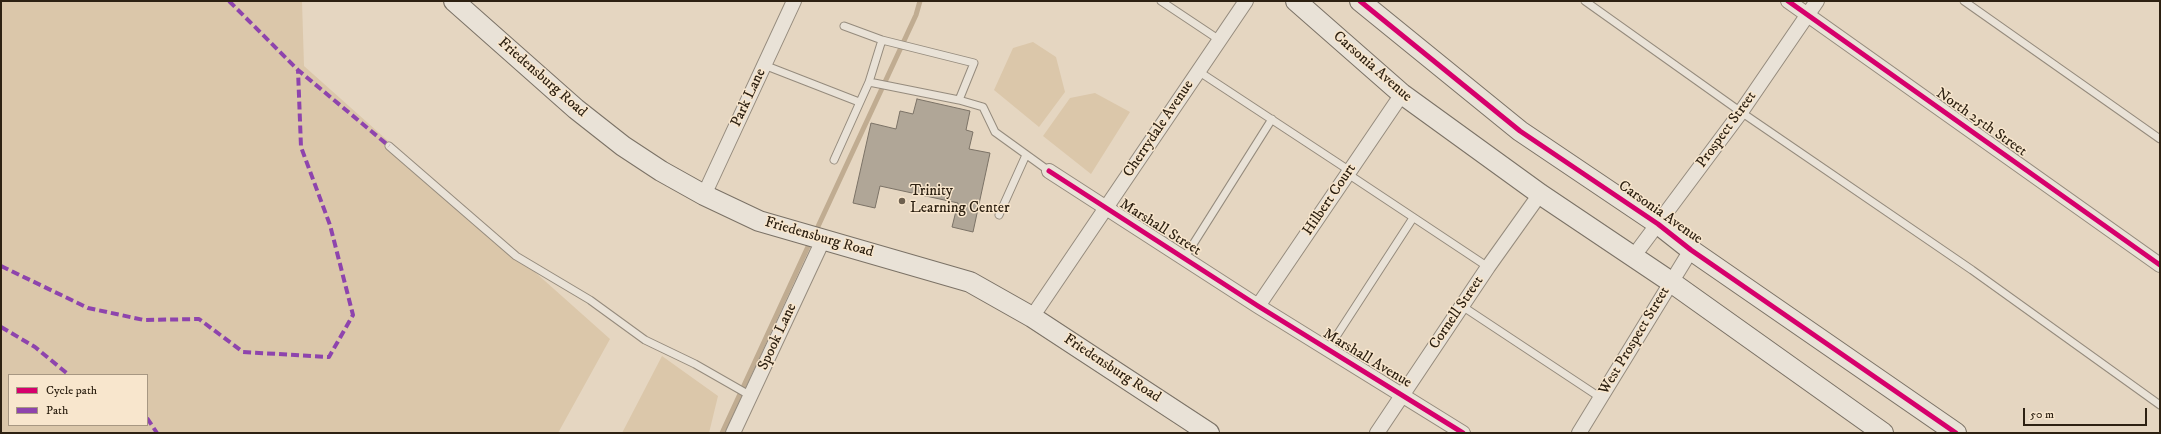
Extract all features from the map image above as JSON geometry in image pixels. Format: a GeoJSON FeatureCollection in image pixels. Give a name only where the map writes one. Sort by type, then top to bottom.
{"type":"FeatureCollection","features":[{"type":"Feature","properties":{"kind":"street","name":"Friedensburg Road"},"geometry":{"type":"LineString","coordinates":[[454,1],[576,109],[623,146],[661,171],[704,195],[759,221],[940,272],[970,282],[1032,317],[1209,433]]}},
{"type":"Feature","properties":{"kind":"street","name":"Park Lane"},"geometry":{"type":"LineString","coordinates":[[704,195],[794,1]]}},
{"type":"Feature","properties":{"kind":"street","name":"Cherrydale Avenue"},"geometry":{"type":"LineString","coordinates":[[1032,317],[1106,209],[1218,39],[1246,1]]}},
{"type":"Feature","properties":{"kind":"street","name":"Carsonia Avenue"},"geometry":{"type":"LineString","coordinates":[[1296,1],[1402,94],[1540,194],[1671,282],[1883,433]]}},
{"type":"Feature","properties":{"kind":"street","name":"Carsonia Avenue"},"geometry":{"type":"LineString","coordinates":[[1360,1],[1520,131],[1658,224],[1691,250],[1956,433]]}},
{"type":"Feature","properties":{"kind":"street","name":"North 25th Street"},"geometry":{"type":"LineString","coordinates":[[1788,1],[2160,266]]}},
{"type":"Feature","properties":{"kind":"street","name":"Prospect Street"},"geometry":{"type":"LineString","coordinates":[[1633,257],[1741,112],[1817,1]]}},
{"type":"Feature","properties":{"kind":"street","name":"Hilbert Court"},"geometry":{"type":"LineString","coordinates":[[1258,306],[1402,94]]}},
{"type":"Feature","properties":{"kind":"street","name":"Marshall Street"},"geometry":{"type":"LineString","coordinates":[[1049,171],[1258,306]]}},
{"type":"Feature","properties":{"kind":"street","name":"Cornell Street"},"geometry":{"type":"LineString","coordinates":[[1377,433],[1488,267],[1540,194]]}},
{"type":"Feature","properties":{"kind":"street","name":"Spook Lane"},"geometry":{"type":"LineString","coordinates":[[733,433],[823,240]]}},
{"type":"Feature","properties":{"kind":"street","name":"West Prospect Street"},"geometry":{"type":"LineString","coordinates":[[1579,433],[1691,250]]}},
{"type":"Feature","properties":{"kind":"street","name":"Marshall Avenue"},"geometry":{"type":"LineString","coordinates":[[1258,306],[1403,394],[1463,433]]}},
{"type":"Feature","properties":{"kind":"lane"},"geometry":{"type":"LineString","coordinates":[[1161,1],[1218,39]]}},
{"type":"Feature","properties":{"kind":"lane"},"geometry":{"type":"LineString","coordinates":[[1585,1],[1741,112],[1972,270],[2160,405]]}},
{"type":"Feature","properties":{"kind":"lane"},"geometry":{"type":"LineString","coordinates":[[1964,1],[2160,139]]}},
{"type":"Feature","properties":{"kind":"lane"},"geometry":{"type":"LineString","coordinates":[[844,26],[882,40],[974,63],[960,100]]}},
{"type":"Feature","properties":{"kind":"lane"},"geometry":{"type":"LineString","coordinates":[[834,160],[870,82],[882,40]]}},
{"type":"Feature","properties":{"kind":"lane"},"geometry":{"type":"LineString","coordinates":[[764,65],[860,102]]}},
{"type":"Feature","properties":{"kind":"lane"},"geometry":{"type":"LineString","coordinates":[[1197,71],[1272,119],[1413,218],[1488,267]]}},
{"type":"Feature","properties":{"kind":"lane"},"geometry":{"type":"LineString","coordinates":[[870,82],[960,100],[982,107],[995,132],[1049,171]]}},
{"type":"Feature","properties":{"kind":"lane"},"geometry":{"type":"LineString","coordinates":[[1184,257],[1272,119]]}},
{"type":"Feature","properties":{"kind":"lane"},"geometry":{"type":"LineString","coordinates":[[389,146],[516,256],[590,300],[645,340],[695,364],[751,396]]}},
{"type":"Feature","properties":{"kind":"lane"},"geometry":{"type":"LineString","coordinates":[[999,215],[1026,155]]}},
{"type":"Feature","properties":{"kind":"lane"},"geometry":{"type":"LineString","coordinates":[[1328,349],[1413,218]]}},
{"type":"Feature","properties":{"kind":"lane"},"geometry":{"type":"LineString","coordinates":[[1462,306],[1601,398]]}},
{"type":"Feature","properties":{"kind":"shaded area"},"geometry":{"type":"Polygon","coordinates":[[[1,1],[302,1],[304,66],[610,339],[558,433],[1,433],[1,1]]]}},
{"type":"Feature","properties":{"kind":"shaded area"},"geometry":{"type":"Polygon","coordinates":[[[1033,42],[1056,57],[1065,92],[1039,127],[994,90],[1013,48],[1033,42]]]}},
{"type":"Feature","properties":{"kind":"shaded area"},"geometry":{"type":"Polygon","coordinates":[[[1095,93],[1130,112],[1091,174],[1043,136],[1070,98],[1095,93]]]}},
{"type":"Feature","properties":{"kind":"shaded area"},"geometry":{"type":"Polygon","coordinates":[[[662,356],[718,396],[709,433],[622,433],[662,356]]]}},
{"type":"Feature","properties":{"kind":"building"},"geometry":{"type":"Polygon","coordinates":[[[917,99],[970,111],[966,130],[973,132],[969,149],[990,153],[973,232],[952,227],[958,203],[880,186],[875,208],[853,203],[871,123],[896,129],[900,111],[913,114],[917,99]]]}},
{"type":"Feature","properties":{"kind":"waterway"},"geometry":{"type":"LineString","coordinates":[[815,233],[916,15],[920,1]]}},
{"type":"Feature","properties":{"kind":"waterway"},"geometry":{"type":"LineString","coordinates":[[722,433],[811,240]]}},
{"type":"Feature","properties":{"kind":"marked path"},"geometry":{"type":"LineString","coordinates":[[229,1],[298,70],[389,146]]}},
{"type":"Feature","properties":{"kind":"marked path"},"geometry":{"type":"LineString","coordinates":[[1,266],[88,308],[144,320],[199,319],[243,352],[329,357],[353,315],[330,225],[301,147],[298,70]]}},
{"type":"Feature","properties":{"kind":"marked path"},"geometry":{"type":"LineString","coordinates":[[1,327],[35,347],[68,374]]}},
{"type":"Feature","properties":{"kind":"marked path"},"geometry":{"type":"LineString","coordinates":[[148,420],[157,433]]}},
{"type":"Feature","properties":{"kind":"cycle path"},"geometry":{"type":"LineString","coordinates":[[1360,1],[1520,131],[1658,224],[1691,250],[1956,433]]}},
{"type":"Feature","properties":{"kind":"cycle path"},"geometry":{"type":"LineString","coordinates":[[1788,1],[2160,265]]}},
{"type":"Feature","properties":{"kind":"cycle path"},"geometry":{"type":"LineString","coordinates":[[1049,171],[1258,306],[1463,433]]}},
{"type":"Feature","properties":{"kind":"place","name":"Trinity Learning Center"},"geometry":{"type":"Point","coordinates":[902,201]}}]}
